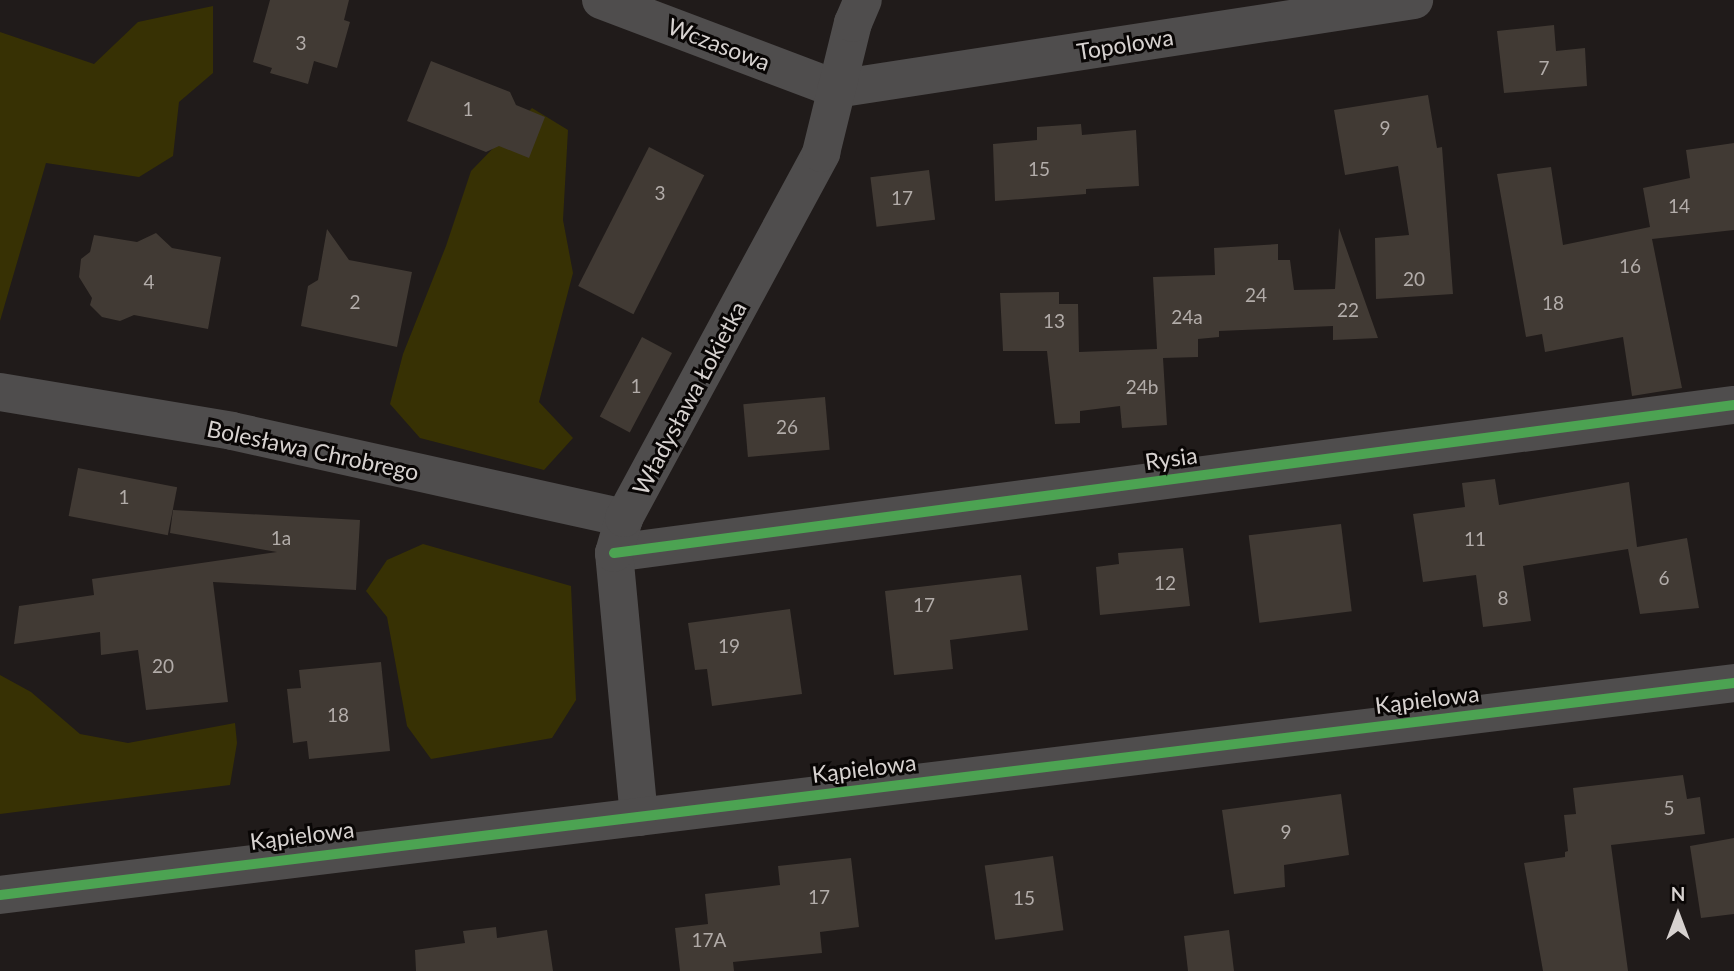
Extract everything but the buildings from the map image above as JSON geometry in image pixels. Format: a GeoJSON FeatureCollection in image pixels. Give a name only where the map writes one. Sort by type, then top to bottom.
{"type":"FeatureCollection","features":[{"type":"Feature","properties":{"kind":"street","name":"Wczasowa"},"geometry":{"type":"LineString","coordinates":[[601,0],[836,89]]}},
{"type":"Feature","properties":{"kind":"street","name":"Władysława Łokietka"},"geometry":{"type":"LineString","coordinates":[[619,536],[821,153],[853,23],[863,0]]}},
{"type":"Feature","properties":{"kind":"street","name":"Topolowa"},"geometry":{"type":"LineString","coordinates":[[836,89],[1413,0]]}},
{"type":"Feature","properties":{"kind":"street","name":"Bolesława Chrobrego"},"geometry":{"type":"LineString","coordinates":[[0,392],[232,430],[619,536]]}},
{"type":"Feature","properties":{"kind":"street","name":"Rysia"},"geometry":{"type":"LineString","coordinates":[[619,536],[1734,405]]}},
{"type":"Feature","properties":{"kind":"street"},"geometry":{"type":"LineString","coordinates":[[619,536],[639,817]]}},
{"type":"Feature","properties":{"kind":"street","name":"Kąpielowa"},"geometry":{"type":"LineString","coordinates":[[0,895],[1734,683]]}},
{"type":"Feature","properties":{"kind":"shaded area"},"geometry":{"type":"Polygon","coordinates":[[[213,6],[213,73],[179,102],[173,156],[139,177],[46,163],[0,321],[0,32],[94,64],[138,22],[213,6]]]}},
{"type":"Feature","properties":{"kind":"shaded area"},"geometry":{"type":"Polygon","coordinates":[[[532,108],[568,130],[563,220],[573,273],[539,402],[573,438],[544,470],[420,438],[390,404],[403,354],[446,246],[471,171],[532,108]]]}},
{"type":"Feature","properties":{"kind":"shaded area"},"geometry":{"type":"Polygon","coordinates":[[[423,544],[571,586],[576,700],[552,738],[431,759],[407,726],[387,617],[366,591],[387,560],[423,544]]]}},
{"type":"Feature","properties":{"kind":"shaded area"},"geometry":{"type":"Polygon","coordinates":[[[0,675],[31,692],[80,734],[128,743],[235,723],[237,743],[230,785],[0,814],[0,675]]]}},
{"type":"Feature","properties":{"kind":"cycle path"},"geometry":{"type":"LineString","coordinates":[[614,553],[1734,405]]}},
{"type":"Feature","properties":{"kind":"cycle path"},"geometry":{"type":"LineString","coordinates":[[0,895],[1734,683]]}}]}
